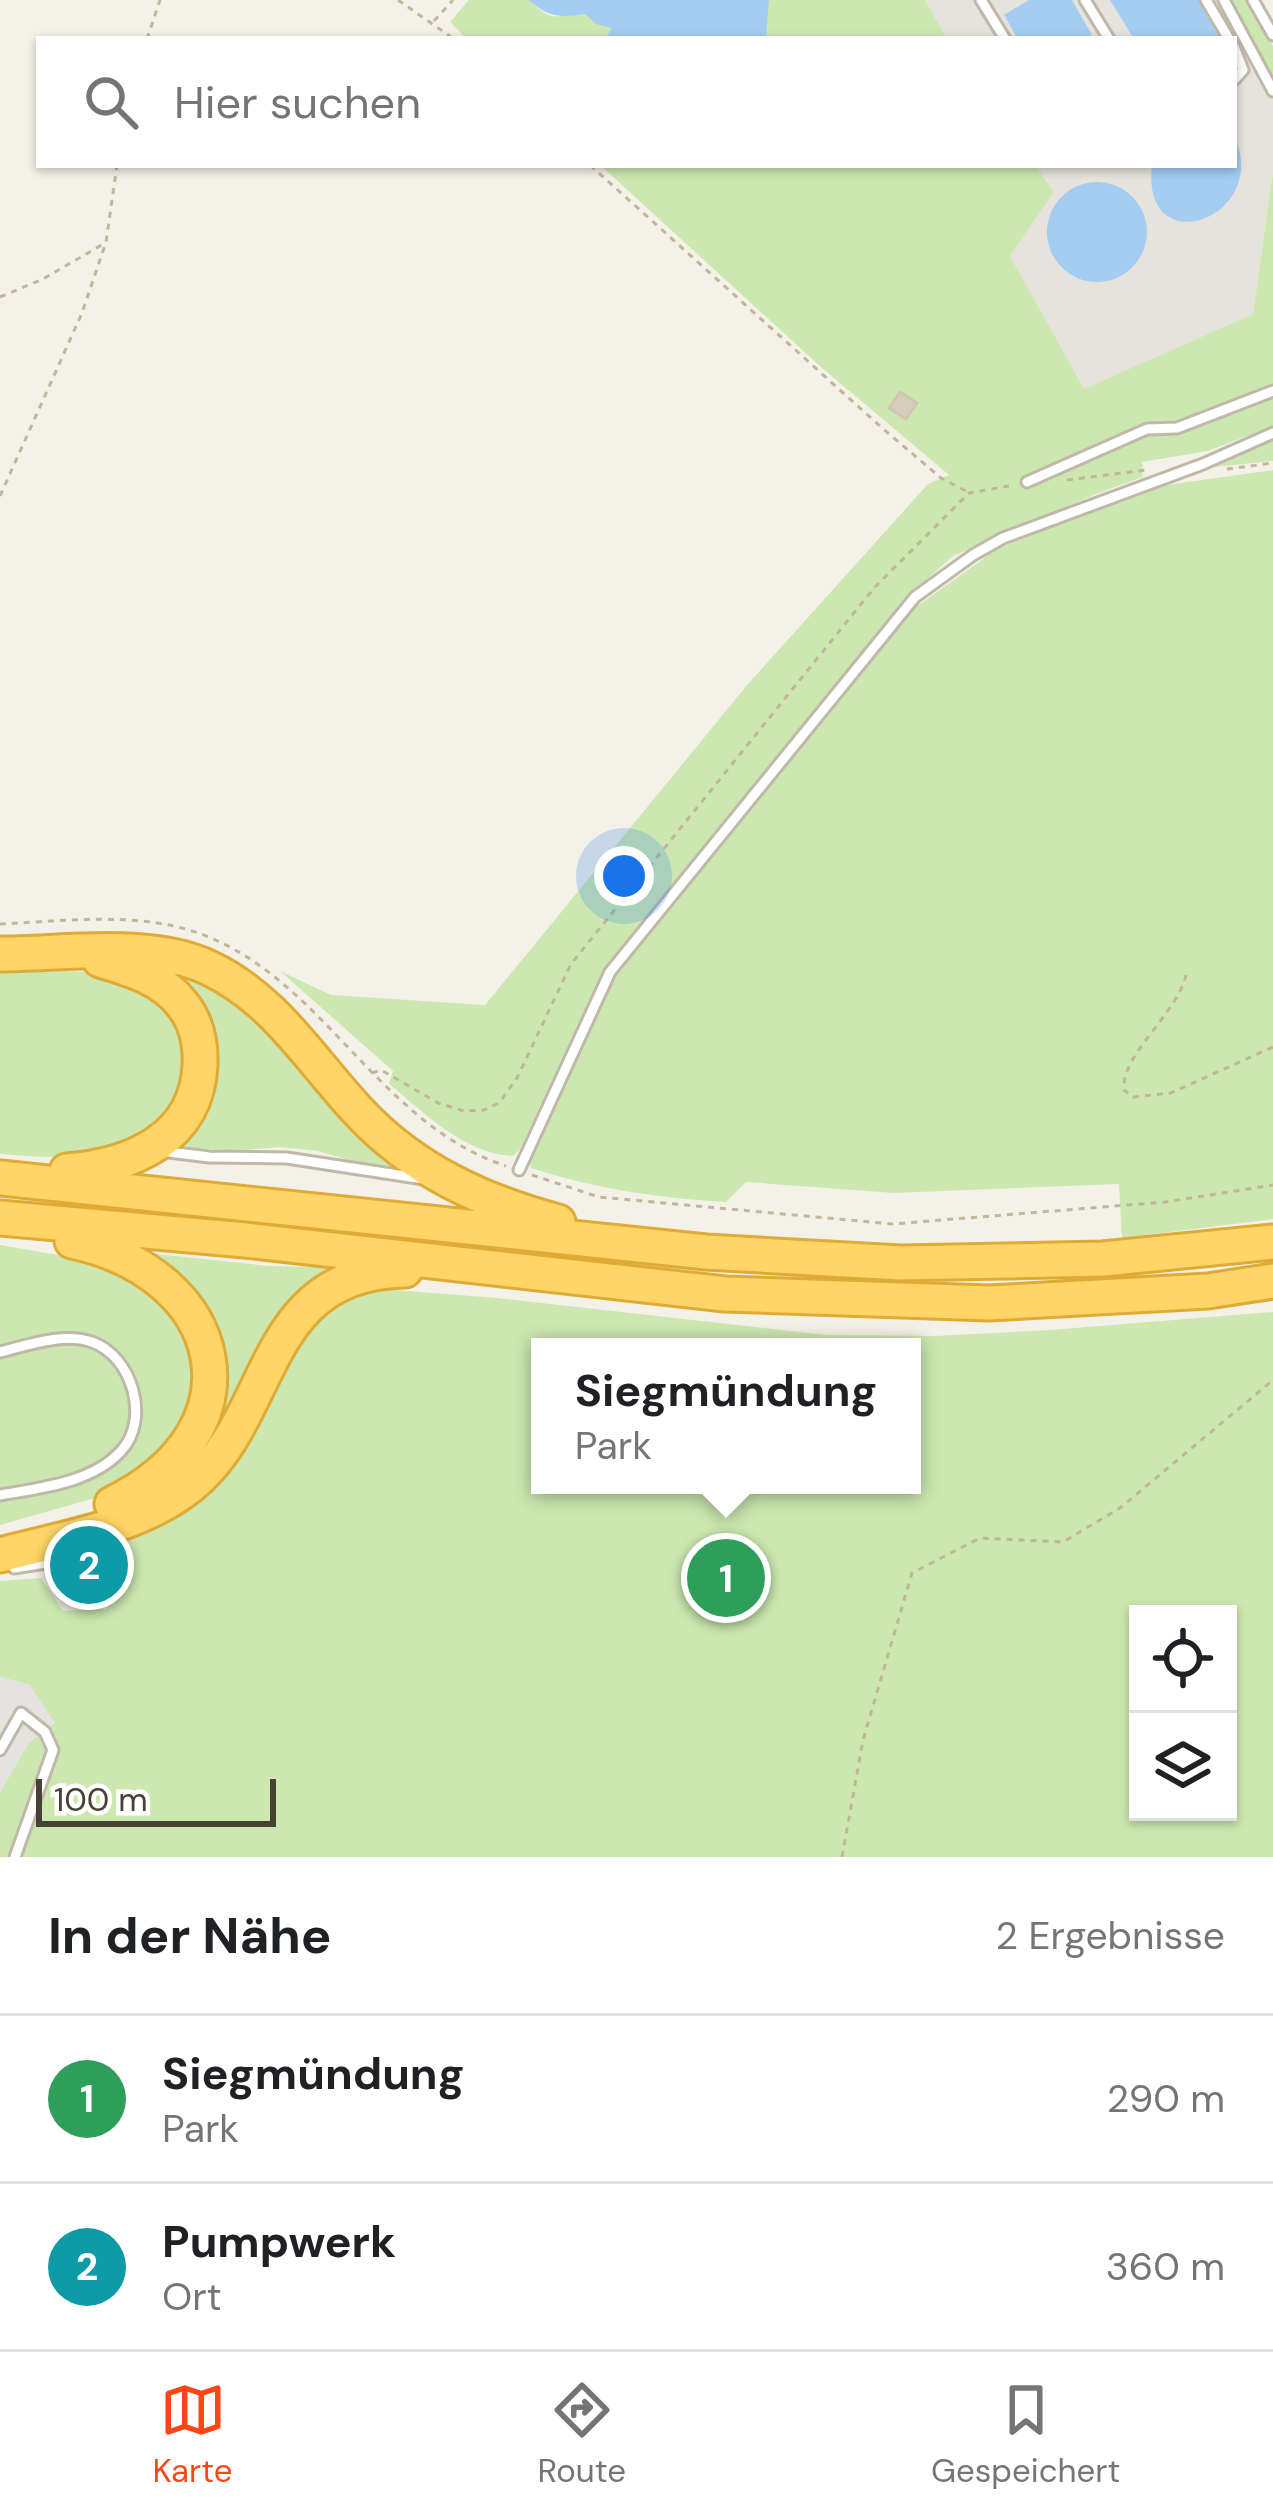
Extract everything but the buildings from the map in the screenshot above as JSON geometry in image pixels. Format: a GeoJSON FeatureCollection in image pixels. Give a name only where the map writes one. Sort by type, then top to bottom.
{"type":"FeatureCollection","features":[{"type":"Feature","properties":{"kind":"highway"},"geometry":{"type":"LineString","coordinates":[[0,954],[152,950],[206,966],[250,992],[281,1019],[361,1115],[406,1155],[453,1183],[552,1220],[706,1252]]}},
{"type":"Feature","properties":{"kind":"highway"},"geometry":{"type":"LineString","coordinates":[[0,1177],[106,1168],[151,1149],[172,1133],[195,1098],[200,1041],[182,1003],[140,973],[81,954]]}},
{"type":"Feature","properties":{"kind":"highway"},"geometry":{"type":"LineString","coordinates":[[0,1177],[706,1252],[924,1263],[1103,1259],[1273,1242]]}},
{"type":"Feature","properties":{"kind":"highway"},"geometry":{"type":"LineString","coordinates":[[0,1222],[725,1294],[989,1303],[1208,1291],[1273,1281]]}},
{"type":"Feature","properties":{"kind":"highway"},"geometry":{"type":"LineString","coordinates":[[0,1222],[105,1248],[150,1274],[179,1300],[202,1335],[211,1369],[211,1392],[189,1447],[160,1477],[83,1518],[0,1539]]}},
{"type":"Feature","properties":{"kind":"highway"},"geometry":{"type":"LineString","coordinates":[[0,1555],[146,1513],[189,1486],[213,1462],[280,1340],[318,1298],[352,1279],[382,1270],[493,1268]]}},
{"type":"Feature","properties":{"kind":"lane"},"geometry":{"type":"LineString","coordinates":[[981,0],[1003,36]]}},
{"type":"Feature","properties":{"kind":"lane"},"geometry":{"type":"LineString","coordinates":[[1085,0],[1106,36]]}},
{"type":"Feature","properties":{"kind":"lane"},"geometry":{"type":"LineString","coordinates":[[1206,0],[1228,36]]}},
{"type":"Feature","properties":{"kind":"lane"},"geometry":{"type":"LineString","coordinates":[[1224,0],[1273,91]]}},
{"type":"Feature","properties":{"kind":"lane"},"geometry":{"type":"LineString","coordinates":[[1253,0],[1273,35]]}},
{"type":"Feature","properties":{"kind":"lane"},"geometry":{"type":"LineString","coordinates":[[1027,482],[1147,429],[1177,428],[1273,391]]}},
{"type":"Feature","properties":{"kind":"lane"},"geometry":{"type":"LineString","coordinates":[[519,1170],[610,972],[915,597],[1003,538],[1273,433]]}},
{"type":"Feature","properties":{"kind":"lane"},"geometry":{"type":"LineString","coordinates":[[151,1149],[209,1157],[287,1158],[453,1183]]}},
{"type":"Feature","properties":{"kind":"lane"},"geometry":{"type":"LineString","coordinates":[[0,1352],[63,1338],[93,1342],[119,1360],[133,1388],[136,1420],[124,1449],[98,1469],[55,1486],[0,1495]]}},
{"type":"Feature","properties":{"kind":"lane"},"geometry":{"type":"LineString","coordinates":[[0,1570],[71,1555]]}},
{"type":"Feature","properties":{"kind":"lane"},"geometry":{"type":"LineString","coordinates":[[52,1562],[76,1587]]}},
{"type":"Feature","properties":{"kind":"lane"},"geometry":{"type":"LineString","coordinates":[[0,1750],[21,1714],[45,1732],[53,1750],[15,1857]]}},
{"type":"Feature","properties":{"kind":"path"},"geometry":{"type":"LineString","coordinates":[[148,36],[160,0]]}},
{"type":"Feature","properties":{"kind":"path"},"geometry":{"type":"LineString","coordinates":[[398,0],[451,36]]}},
{"type":"Feature","properties":{"kind":"path"},"geometry":{"type":"LineString","coordinates":[[434,21],[453,0]]}},
{"type":"Feature","properties":{"kind":"path"},"geometry":{"type":"LineString","coordinates":[[0,496],[82,314],[106,242],[117,168]]}},
{"type":"Feature","properties":{"kind":"path"},"geometry":{"type":"LineString","coordinates":[[593,168],[881,427],[941,478],[969,493]]}},
{"type":"Feature","properties":{"kind":"path"},"geometry":{"type":"LineString","coordinates":[[0,297],[43,279],[106,242]]}},
{"type":"Feature","properties":{"kind":"path"},"geometry":{"type":"LineString","coordinates":[[371,1073],[381,1070],[464,1111],[499,1103],[518,1078],[571,964],[605,917],[874,588],[969,493],[1027,482],[1150,470],[1171,474]]}},
{"type":"Feature","properties":{"kind":"path"},"geometry":{"type":"LineString","coordinates":[[1186,974],[1181,995],[1130,1064],[1124,1090],[1133,1097],[1172,1093],[1273,1048]]}},
{"type":"Feature","properties":{"kind":"path"},"geometry":{"type":"LineString","coordinates":[[519,1170],[599,1197],[892,1223],[1165,1202],[1273,1184]]}},
{"type":"Feature","properties":{"kind":"path"},"geometry":{"type":"LineString","coordinates":[[842,1857],[863,1740],[912,1573],[980,1538],[1063,1542],[1120,1508],[1273,1380]]}},
{"type":"Feature","properties":{"kind":"shaded area"},"geometry":{"type":"Polygon","coordinates":[[[925,0],[1220,0],[1273,97],[1273,172],[1253,314],[1083,390],[1010,256],[1054,192],[1037,168],[1237,168],[1237,36],[945,36],[925,0]]]}},
{"type":"Feature","properties":{"kind":"shaded area"},"geometry":{"type":"Polygon","coordinates":[[[0,1677],[30,1685],[55,1723],[28,1744],[0,1792],[0,1677]]]}},
{"type":"Feature","properties":{"kind":"green space"},"geometry":{"type":"Polygon","coordinates":[[[469,0],[528,0],[552,16],[584,14],[611,28],[607,36],[464,36],[450,22],[469,0]]]}},
{"type":"Feature","properties":{"kind":"green space"},"geometry":{"type":"Polygon","coordinates":[[[769,0],[925,0],[945,36],[765,36],[769,0]]]}},
{"type":"Feature","properties":{"kind":"green space"},"geometry":{"type":"Polygon","coordinates":[[[1230,0],[1246,0],[1273,46],[1273,81],[1230,0]]]}},
{"type":"Feature","properties":{"kind":"green space"},"geometry":{"type":"Polygon","coordinates":[[[603,168],[1037,168],[1054,192],[1010,256],[1084,389],[1253,314],[1273,172],[1273,426],[1208,451],[1142,462],[1143,477],[953,556],[906,598],[603,970],[520,1149],[513,1156],[478,1148],[431,1119],[389,1084],[393,1071],[280,971],[331,995],[485,1005],[748,684],[928,484],[949,475],[821,367],[603,168]]]}},
{"type":"Feature","properties":{"kind":"green space"},"geometry":{"type":"Polygon","coordinates":[[[1273,439],[1273,461],[1204,468],[1208,465],[1273,439]]]}},
{"type":"Feature","properties":{"kind":"green space"},"geometry":{"type":"Polygon","coordinates":[[[1273,470],[1273,1219],[1122,1238],[1119,1184],[894,1193],[746,1182],[726,1202],[628,1191],[531,1168],[528,1160],[605,990],[913,609],[997,549],[1152,487],[1273,470]]]}},
{"type":"Feature","properties":{"kind":"green space"},"geometry":{"type":"Polygon","coordinates":[[[157,966],[201,980],[239,1003],[410,1171],[280,1147],[234,1151],[169,1146],[204,1097],[157,966]]]}},
{"type":"Feature","properties":{"kind":"green space"},"geometry":{"type":"Polygon","coordinates":[[[0,972],[102,974],[135,985],[160,1002],[177,1024],[186,1050],[186,1077],[177,1103],[158,1126],[128,1144],[97,1154],[0,1154],[0,972]]]}},
{"type":"Feature","properties":{"kind":"green space"},"geometry":{"type":"Polygon","coordinates":[[[0,1245],[81,1259],[134,1278],[188,1330],[199,1377],[179,1447],[109,1494],[0,1525],[0,1245]]]}},
{"type":"Feature","properties":{"kind":"green space"},"geometry":{"type":"Polygon","coordinates":[[[138,1252],[269,1266],[356,1268],[202,1449],[219,1414],[222,1379],[138,1252]]]}},
{"type":"Feature","properties":{"kind":"green space"},"geometry":{"type":"Polygon","coordinates":[[[369,1288],[826,1335],[935,1336],[1273,1312],[1273,1857],[0,1857],[0,1792],[28,1744],[30,1685],[0,1677],[0,1581],[41,1578],[63,1611],[106,1609],[127,1581],[96,1536],[176,1503],[302,1333],[333,1302],[369,1288]]]}},
{"type":"Feature","properties":{"kind":"water"},"geometry":{"type":"Polygon","coordinates":[[[528,0],[769,0],[766,36],[607,36],[611,28],[585,14],[554,15],[528,0]]]}},
{"type":"Feature","properties":{"kind":"water"},"geometry":{"type":"Polygon","coordinates":[[[1029,0],[1072,0],[1092,35],[1016,36],[1004,15],[1029,0]]]}},
{"type":"Feature","properties":{"kind":"water"},"geometry":{"type":"Polygon","coordinates":[[[1110,0],[1199,0],[1220,36],[1132,36],[1110,0]]]}},
{"type":"Feature","properties":{"kind":"water"},"geometry":{"type":"Polygon","coordinates":[[[1237,148],[1241,165],[1236,189],[1222,208],[1203,219],[1183,222],[1165,214],[1154,196],[1152,168],[1237,168],[1237,148]]]}},
{"type":"Feature","properties":{"kind":"water"},"geometry":{"type":"Polygon","coordinates":[[[1097,182],[1116,186],[1132,197],[1143,213],[1147,232],[1143,251],[1132,267],[1116,278],[1097,282],[1078,278],[1062,267],[1051,251],[1047,232],[1051,213],[1062,197],[1078,186],[1097,182]]]}},
{"type":"Feature","properties":{"kind":"place","name":"Pumpwerk"},"geometry":{"type":"Point","coordinates":[89,1565]}},
{"type":"Feature","properties":{"kind":"place","name":"Siegmündung"},"geometry":{"type":"Point","coordinates":[726,1578]}}]}
